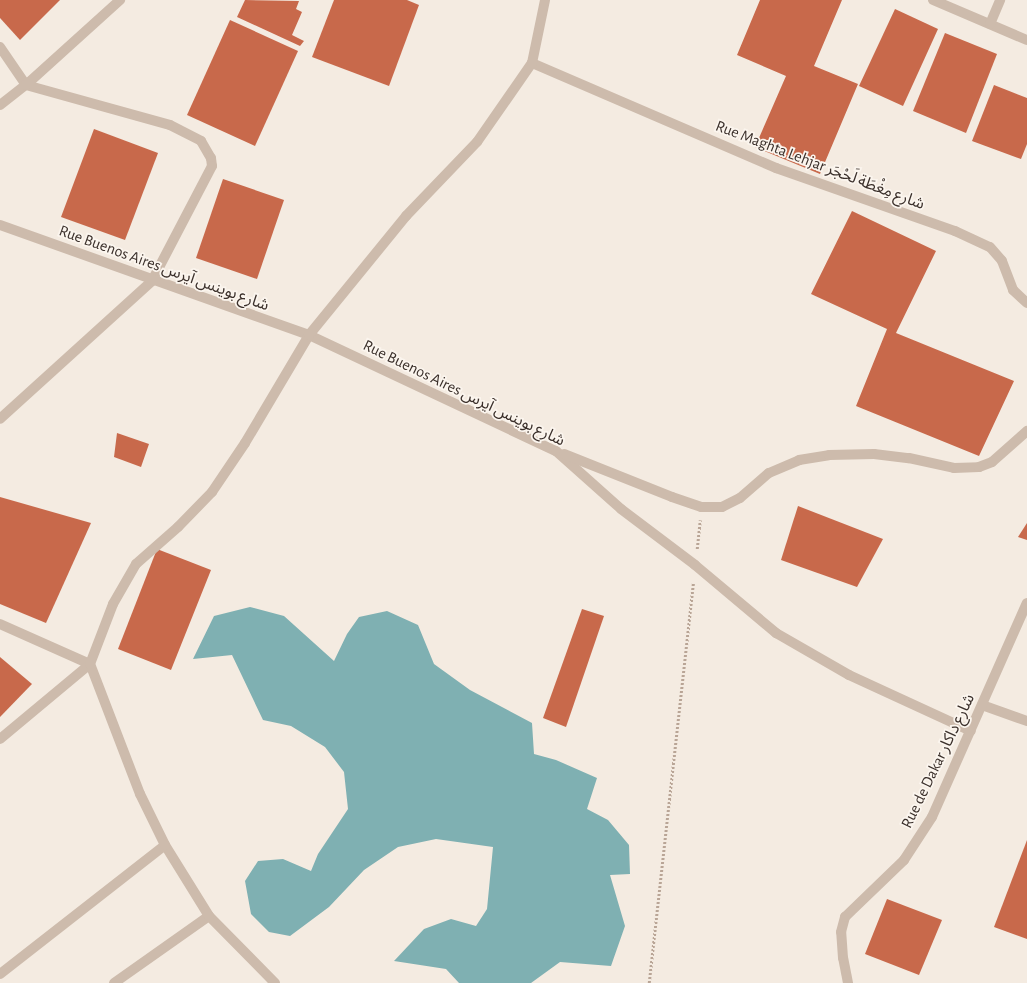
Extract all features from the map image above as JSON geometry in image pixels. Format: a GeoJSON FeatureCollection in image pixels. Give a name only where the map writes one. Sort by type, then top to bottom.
{"type":"FeatureCollection","features":[{"type":"Feature","properties":{"kind":"street"},"geometry":{"type":"LineString","coordinates":[[0,105],[26,85],[120,0]]}},
{"type":"Feature","properties":{"kind":"street"},"geometry":{"type":"LineString","coordinates":[[0,739],[90,664],[122,583],[136,564],[178,527],[212,492],[246,443],[309,335],[406,216],[477,142],[532,63],[545,0]]}},
{"type":"Feature","properties":{"kind":"street"},"geometry":{"type":"LineString","coordinates":[[933,0],[1027,40]]}},
{"type":"Feature","properties":{"kind":"street"},"geometry":{"type":"LineString","coordinates":[[990,24],[1000,0]]}},
{"type":"Feature","properties":{"kind":"street"},"geometry":{"type":"LineString","coordinates":[[0,47],[26,85],[170,125],[201,141],[207,150],[212,166],[152,281],[0,419]]}},
{"type":"Feature","properties":{"kind":"street","name":"Rue Maghta Lehjar شارع مِغْطَة لَحْجَر"},"geometry":{"type":"LineString","coordinates":[[532,63],[776,168],[955,231],[990,247],[1002,261],[1013,290],[1027,303]]}},
{"type":"Feature","properties":{"kind":"street","name":"Rue Buenos Aires شارع بوينس آيرس"},"geometry":{"type":"LineString","coordinates":[[0,225],[152,281],[309,335],[556,451],[621,509],[695,565],[776,633],[849,675],[971,731]]}},
{"type":"Feature","properties":{"kind":"street"},"geometry":{"type":"LineString","coordinates":[[556,451],[701,507],[722,507],[740,498],[769,473],[799,460],[828,455],[874,454],[908,458],[954,468],[979,467],[992,462],[1027,430]]}},
{"type":"Feature","properties":{"kind":"street","name":"Rue de Dakar شارع داكار"},"geometry":{"type":"LineString","coordinates":[[848,983],[843,958],[841,932],[845,918],[904,860],[932,817],[1027,603]]}},
{"type":"Feature","properties":{"kind":"street"},"geometry":{"type":"LineString","coordinates":[[0,624],[90,664],[140,794],[165,845],[209,916],[275,983]]}},
{"type":"Feature","properties":{"kind":"street"},"geometry":{"type":"LineString","coordinates":[[982,705],[1027,721]]}},
{"type":"Feature","properties":{"kind":"street"},"geometry":{"type":"LineString","coordinates":[[0,974],[165,845]]}},
{"type":"Feature","properties":{"kind":"street"},"geometry":{"type":"LineString","coordinates":[[114,983],[209,916]]}},
{"type":"Feature","properties":{"kind":"path"},"geometry":{"type":"LineString","coordinates":[[649,983],[701,507]]}},
{"type":"Feature","properties":{"kind":"water"},"geometry":{"type":"Polygon","coordinates":[[[250,607],[284,616],[334,661],[347,634],[359,617],[387,611],[418,625],[434,664],[470,690],[532,723],[534,754],[556,760],[597,778],[587,809],[608,820],[629,845],[630,874],[610,875],[625,926],[611,966],[560,962],[531,983],[459,983],[446,969],[394,961],[424,929],[451,919],[476,926],[487,909],[493,847],[436,839],[398,847],[364,870],[329,907],[290,936],[269,932],[251,914],[245,881],[258,861],[283,859],[311,871],[318,854],[348,809],[344,772],[325,747],[291,726],[263,720],[232,655],[193,659],[214,616],[250,607]]]}},
{"type":"Feature","properties":{"kind":"building"},"geometry":{"type":"Polygon","coordinates":[[[0,0],[60,0],[20,40],[0,18],[0,0]]]}},
{"type":"Feature","properties":{"kind":"building"},"geometry":{"type":"Polygon","coordinates":[[[245,0],[299,1],[296,9],[302,12],[292,35],[304,41],[300,46],[237,17],[245,0]]]}},
{"type":"Feature","properties":{"kind":"building"},"geometry":{"type":"Polygon","coordinates":[[[334,0],[407,0],[419,5],[389,86],[312,57],[334,0]]]}},
{"type":"Feature","properties":{"kind":"building"},"geometry":{"type":"Polygon","coordinates":[[[760,0],[842,0],[814,66],[858,84],[820,174],[755,147],[786,76],[737,55],[760,0]]]}},
{"type":"Feature","properties":{"kind":"building"},"geometry":{"type":"Polygon","coordinates":[[[895,9],[938,29],[903,106],[859,86],[895,9]]]}},
{"type":"Feature","properties":{"kind":"building"},"geometry":{"type":"Polygon","coordinates":[[[230,20],[298,51],[255,146],[187,115],[230,20]]]}},
{"type":"Feature","properties":{"kind":"building"},"geometry":{"type":"Polygon","coordinates":[[[945,33],[997,54],[966,133],[913,111],[945,33]]]}},
{"type":"Feature","properties":{"kind":"building"},"geometry":{"type":"Polygon","coordinates":[[[994,85],[1027,98],[1027,144],[1021,159],[972,141],[994,85]]]}},
{"type":"Feature","properties":{"kind":"building"},"geometry":{"type":"Polygon","coordinates":[[[94,129],[158,153],[125,240],[61,217],[94,129]]]}},
{"type":"Feature","properties":{"kind":"building"},"geometry":{"type":"Polygon","coordinates":[[[223,179],[284,200],[257,279],[196,258],[223,179]]]}},
{"type":"Feature","properties":{"kind":"building"},"geometry":{"type":"Polygon","coordinates":[[[852,211],[936,251],[896,333],[1014,381],[979,456],[856,406],[887,329],[811,294],[852,211]]]}},
{"type":"Feature","properties":{"kind":"building"},"geometry":{"type":"Polygon","coordinates":[[[117,433],[149,444],[141,467],[114,457],[117,433]]]}},
{"type":"Feature","properties":{"kind":"building"},"geometry":{"type":"Polygon","coordinates":[[[0,497],[91,523],[46,623],[0,604],[0,497]]]}},
{"type":"Feature","properties":{"kind":"building"},"geometry":{"type":"Polygon","coordinates":[[[798,506],[883,539],[857,587],[781,560],[798,506]]]}},
{"type":"Feature","properties":{"kind":"building"},"geometry":{"type":"Polygon","coordinates":[[[1027,523],[1027,540],[1018,537],[1027,523]]]}},
{"type":"Feature","properties":{"kind":"building"},"geometry":{"type":"Polygon","coordinates":[[[157,549],[211,570],[171,670],[118,649],[157,549]]]}},
{"type":"Feature","properties":{"kind":"building"},"geometry":{"type":"Polygon","coordinates":[[[582,609],[604,616],[566,727],[543,718],[582,609]]]}},
{"type":"Feature","properties":{"kind":"building"},"geometry":{"type":"Polygon","coordinates":[[[0,657],[32,684],[0,717],[0,657]]]}},
{"type":"Feature","properties":{"kind":"building"},"geometry":{"type":"Polygon","coordinates":[[[1027,840],[1027,939],[994,927],[1027,840]]]}},
{"type":"Feature","properties":{"kind":"building"},"geometry":{"type":"Polygon","coordinates":[[[887,899],[942,920],[919,975],[865,954],[887,899]]]}}]}
